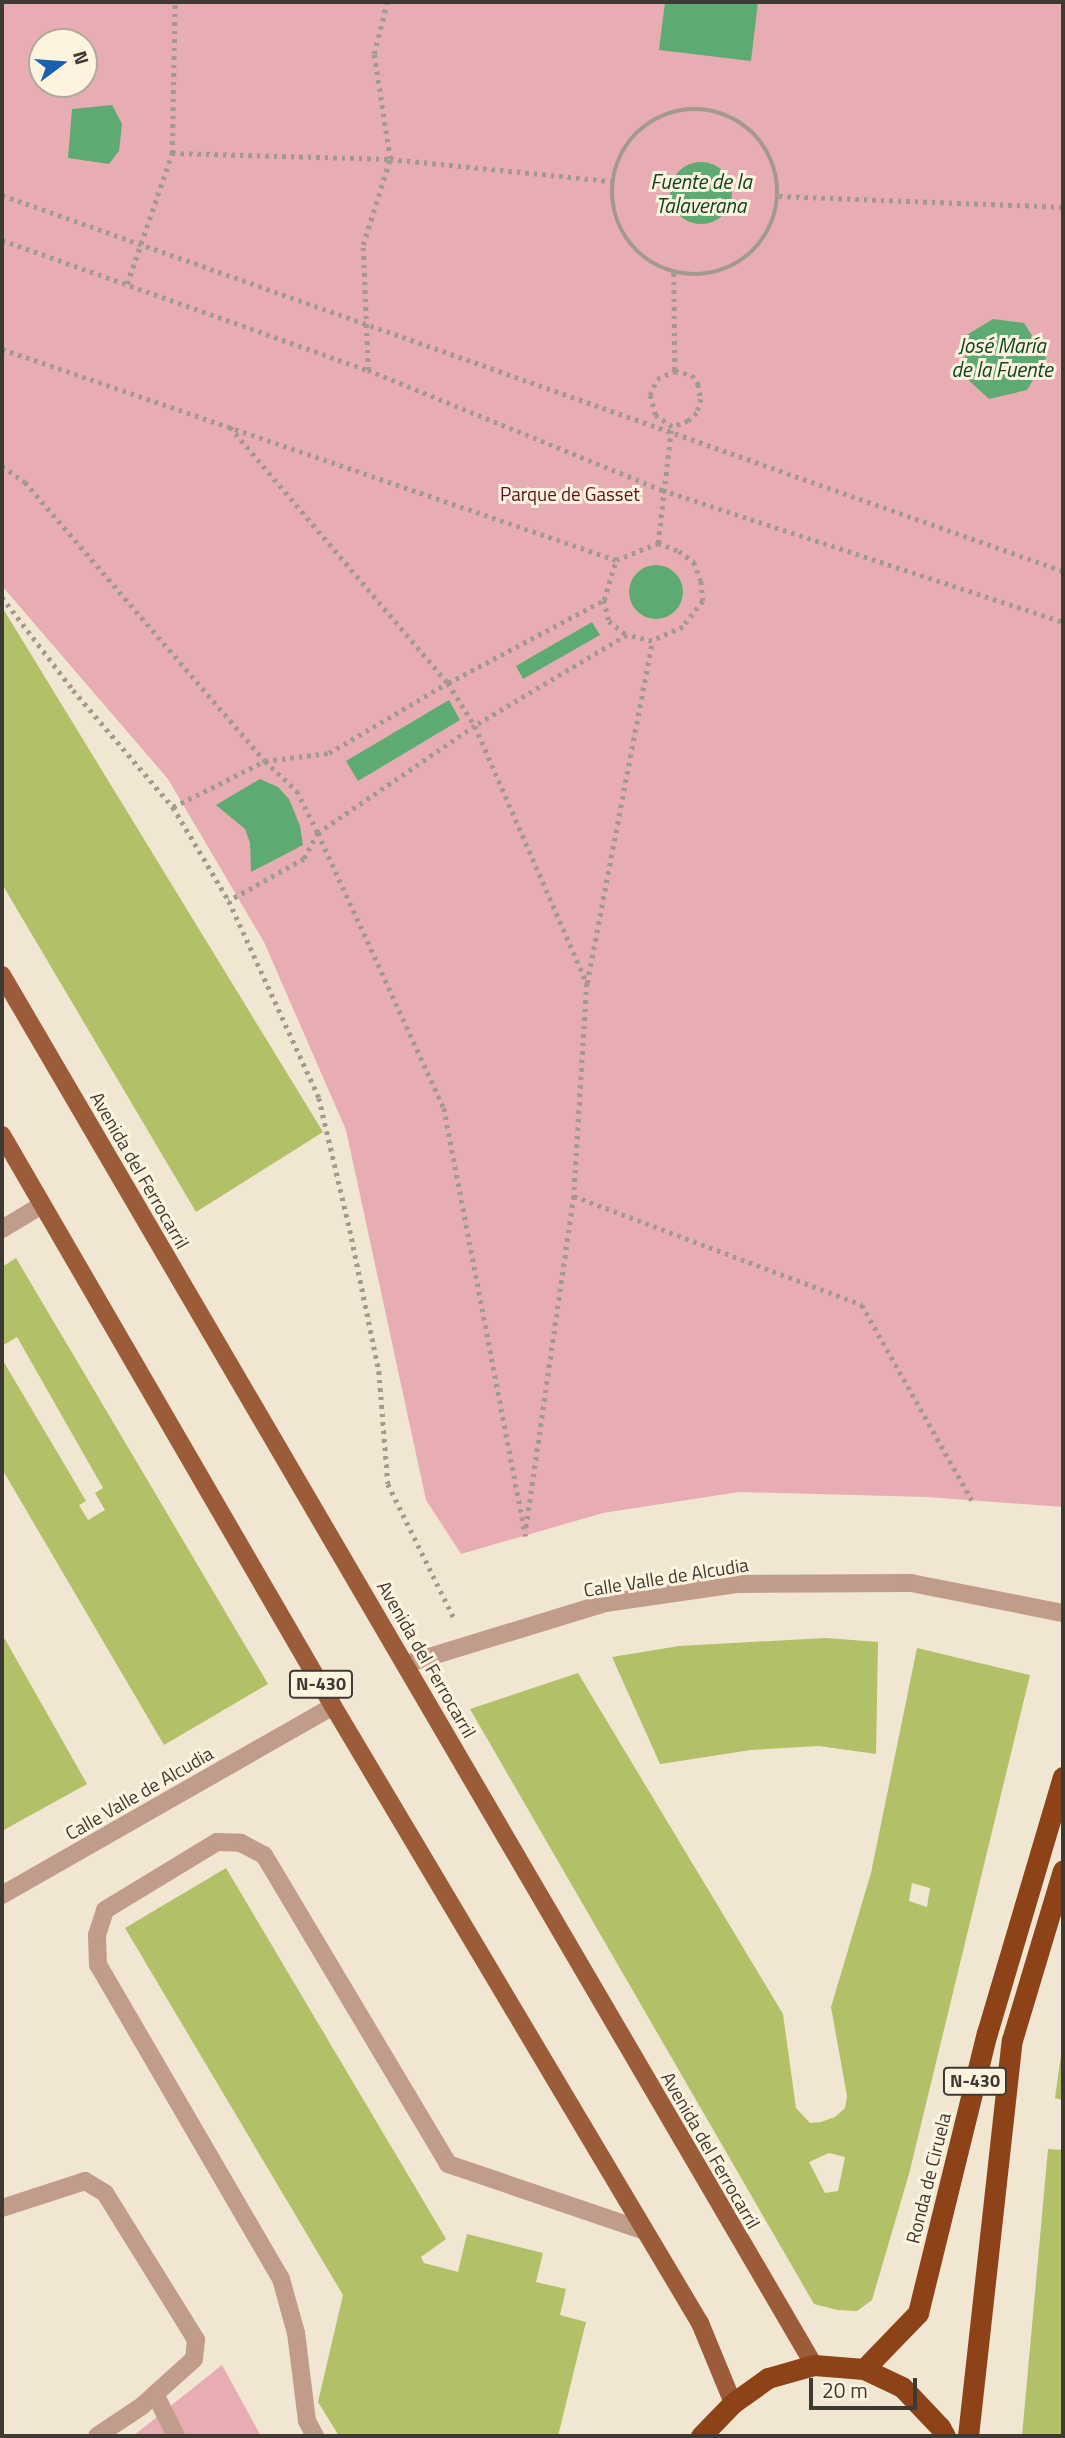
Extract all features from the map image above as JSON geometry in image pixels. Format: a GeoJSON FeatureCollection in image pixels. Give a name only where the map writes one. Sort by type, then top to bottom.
{"type":"FeatureCollection","features":[{"type":"Feature","properties":{"kind":"highway","name":"Ronda de Ciruela"},"geometry":{"type":"LineString","coordinates":[[864,2370],[918,2313],[987,2033],[1063,1777]]}},
{"type":"Feature","properties":{"kind":"highway","name":"N-430"},"geometry":{"type":"LineString","coordinates":[[968,2436],[1012,2040],[1063,1870]]}},
{"type":"Feature","properties":{"kind":"highway"},"geometry":{"type":"LineString","coordinates":[[701,2436],[733,2403],[768,2378],[814,2365],[864,2370],[902,2387],[946,2436]]}},
{"type":"Feature","properties":{"kind":"main road","name":"Avenida del Ferrocarril"},"geometry":{"type":"LineString","coordinates":[[2,975],[814,2365]]}},
{"type":"Feature","properties":{"kind":"main road","name":"N-430"},"geometry":{"type":"LineString","coordinates":[[2,1135],[333,1706],[700,2323],[733,2403]]}},
{"type":"Feature","properties":{"kind":"street"},"geometry":{"type":"LineString","coordinates":[[2,1229],[42,1205]]}},
{"type":"Feature","properties":{"kind":"street","name":"Calle Valle de Alcudia"},"geometry":{"type":"LineString","coordinates":[[406,1664],[605,1603],[737,1584],[911,1583],[1063,1613]]}},
{"type":"Feature","properties":{"kind":"street","name":"Calle Valle de Alcudia"},"geometry":{"type":"LineString","coordinates":[[2,1895],[333,1706]]}},
{"type":"Feature","properties":{"kind":"street"},"geometry":{"type":"LineString","coordinates":[[315,2436],[307,2421],[296,2333],[281,2279],[98,1965],[97,1935],[105,1910],[217,1842],[241,1843],[264,1855],[448,2164],[645,2231]]}},
{"type":"Feature","properties":{"kind":"street"},"geometry":{"type":"LineString","coordinates":[[2,2208],[85,2181],[105,2193],[196,2340],[194,2359],[155,2394],[97,2436]]}},
{"type":"Feature","properties":{"kind":"street"},"geometry":{"type":"LineString","coordinates":[[155,2394],[176,2436]]}},
{"type":"Feature","properties":{"kind":"path"},"geometry":{"type":"LineString","coordinates":[[127,284],[172,153],[175,2]]}},
{"type":"Feature","properties":{"kind":"path"},"geometry":{"type":"LineString","coordinates":[[368,370],[363,245],[390,159],[374,54],[387,2]]}},
{"type":"Feature","properties":{"kind":"path"},"geometry":{"type":"LineString","coordinates":[[688,108],[716,110],[742,122],[763,142],[775,167],[779,196],[774,220],[763,242],[746,260],[724,271],[699,276],[674,273],[652,264],[633,249],[620,229],[613,206],[612,181],[621,154],[637,131],[653,120],[688,108]]}},
{"type":"Feature","properties":{"kind":"path"},"geometry":{"type":"LineString","coordinates":[[172,153],[390,159],[612,181]]}},
{"type":"Feature","properties":{"kind":"path"},"geometry":{"type":"LineString","coordinates":[[2,195],[671,429],[1063,571]]}},
{"type":"Feature","properties":{"kind":"path"},"geometry":{"type":"LineString","coordinates":[[779,196],[1063,207]]}},
{"type":"Feature","properties":{"kind":"path"},"geometry":{"type":"LineString","coordinates":[[2,240],[368,370],[662,490],[1063,622]]}},
{"type":"Feature","properties":{"kind":"path"},"geometry":{"type":"LineString","coordinates":[[674,273],[675,371]]}},
{"type":"Feature","properties":{"kind":"path"},"geometry":{"type":"LineString","coordinates":[[2,348],[616,560],[657,543],[679,551],[694,562],[701,581],[703,601],[683,627],[652,641],[627,635],[609,621],[604,600],[616,560]]}},
{"type":"Feature","properties":{"kind":"path"},"geometry":{"type":"LineString","coordinates":[[675,371],[692,375],[698,384],[701,399],[697,413],[671,429],[655,415],[650,395],[657,379],[675,371]]}},
{"type":"Feature","properties":{"kind":"path"},"geometry":{"type":"LineString","coordinates":[[230,427],[448,683],[475,726],[587,983]]}},
{"type":"Feature","properties":{"kind":"path"},"geometry":{"type":"LineString","coordinates":[[657,543],[671,429]]}},
{"type":"Feature","properties":{"kind":"path"},"geometry":{"type":"LineString","coordinates":[[2,466],[26,482],[265,761],[297,791],[318,833],[444,1108],[526,1535],[574,1196],[587,983],[652,641]]}},
{"type":"Feature","properties":{"kind":"path"},"geometry":{"type":"LineString","coordinates":[[2,597],[73,691],[173,807],[229,901],[318,1098],[350,1230],[379,1371],[388,1483],[467,1645]]}},
{"type":"Feature","properties":{"kind":"path"},"geometry":{"type":"LineString","coordinates":[[173,807],[265,761],[329,753],[448,683],[604,600]]}},
{"type":"Feature","properties":{"kind":"path"},"geometry":{"type":"LineString","coordinates":[[229,901],[304,859],[318,833],[475,726],[627,635]]}},
{"type":"Feature","properties":{"kind":"path"},"geometry":{"type":"LineString","coordinates":[[574,1196],[862,1305],[972,1500]]}},
{"type":"Feature","properties":{"kind":"green space","name":"Parque de Gasset"},"geometry":{"type":"Polygon","coordinates":[[[2,2],[1063,2],[1063,1507],[927,1497],[739,1492],[603,1513],[461,1554],[426,1500],[346,1130],[264,942],[168,779],[2,586],[2,2]]]}},
{"type":"Feature","properties":{"kind":"green space"},"geometry":{"type":"Polygon","coordinates":[[[222,2365],[261,2436],[133,2436],[222,2365]]]}},
{"type":"Feature","properties":{"kind":"water"},"geometry":{"type":"Polygon","coordinates":[[[665,2],[758,2],[751,61],[659,50],[665,2]]]}},
{"type":"Feature","properties":{"kind":"water"},"geometry":{"type":"Polygon","coordinates":[[[112,105],[122,124],[119,151],[109,164],[68,158],[72,109],[112,105]]]}},
{"type":"Feature","properties":{"kind":"water","name":"Fuente de la Talaverana"},"geometry":{"type":"Polygon","coordinates":[[[701,162],[713,164],[723,171],[730,181],[730,205],[723,215],[713,222],[701,224],[689,222],[679,215],[672,205],[670,193],[672,181],[679,171],[689,164],[701,162]]]}},
{"type":"Feature","properties":{"kind":"water","name":"José María de la Fuente"},"geometry":{"type":"Polygon","coordinates":[[[993,319],[1024,323],[1046,358],[1027,390],[989,399],[965,377],[965,336],[993,319]]]}},
{"type":"Feature","properties":{"kind":"water"},"geometry":{"type":"Polygon","coordinates":[[[656,565],[675,573],[683,592],[675,611],[656,619],[637,611],[629,592],[637,573],[656,565]]]}},
{"type":"Feature","properties":{"kind":"water"},"geometry":{"type":"Polygon","coordinates":[[[592,622],[600,635],[523,679],[516,666],[592,622]]]}},
{"type":"Feature","properties":{"kind":"water"},"geometry":{"type":"Polygon","coordinates":[[[449,700],[460,720],[358,781],[346,761],[449,700]]]}},
{"type":"Feature","properties":{"kind":"water"},"geometry":{"type":"Polygon","coordinates":[[[260,779],[278,787],[289,799],[300,826],[303,845],[251,872],[250,843],[245,829],[216,805],[260,779]]]}},
{"type":"Feature","properties":{"kind":"building"},"geometry":{"type":"Polygon","coordinates":[[[2,607],[323,1132],[196,1212],[2,884],[2,607]]]}},
{"type":"Feature","properties":{"kind":"building"},"geometry":{"type":"Polygon","coordinates":[[[16,1258],[268,1684],[164,1745],[2,1469],[2,1359],[86,1501],[79,1505],[88,1520],[105,1510],[95,1493],[103,1488],[17,1337],[2,1346],[2,1267],[16,1258]]]}},
{"type":"Feature","properties":{"kind":"building"},"geometry":{"type":"Polygon","coordinates":[[[2,1634],[87,1784],[2,1831],[2,1634]]]}},
{"type":"Feature","properties":{"kind":"building"},"geometry":{"type":"Polygon","coordinates":[[[826,1638],[878,1642],[876,1754],[819,1746],[751,1750],[660,1764],[612,1657],[679,1646],[826,1638]]]}},
{"type":"Feature","properties":{"kind":"building"},"geometry":{"type":"Polygon","coordinates":[[[917,1648],[1030,1675],[909,2174],[872,2300],[857,2311],[838,2310],[814,2304],[470,1709],[578,1673],[783,2014],[796,2108],[810,2123],[835,2117],[845,2108],[847,2096],[831,2007],[871,1873],[917,1648]],[[912,1883],[909,1901],[927,1907],[930,1888],[912,1883]],[[829,2153],[809,2162],[825,2193],[838,2191],[845,2157],[829,2153]]]}},
{"type":"Feature","properties":{"kind":"building"},"geometry":{"type":"Polygon","coordinates":[[[226,1868],[446,2239],[421,2257],[424,2263],[458,2272],[467,2234],[543,2253],[536,2282],[566,2289],[560,2315],[586,2322],[558,2436],[339,2436],[318,2402],[343,2295],[125,1928],[226,1868]]]}},
{"type":"Feature","properties":{"kind":"building"},"geometry":{"type":"Polygon","coordinates":[[[1063,2049],[1063,2100],[1055,2098],[1063,2049]]]}},
{"type":"Feature","properties":{"kind":"building"},"geometry":{"type":"Polygon","coordinates":[[[1048,2149],[1063,2150],[1063,2436],[1022,2436],[1048,2149]]]}}]}
